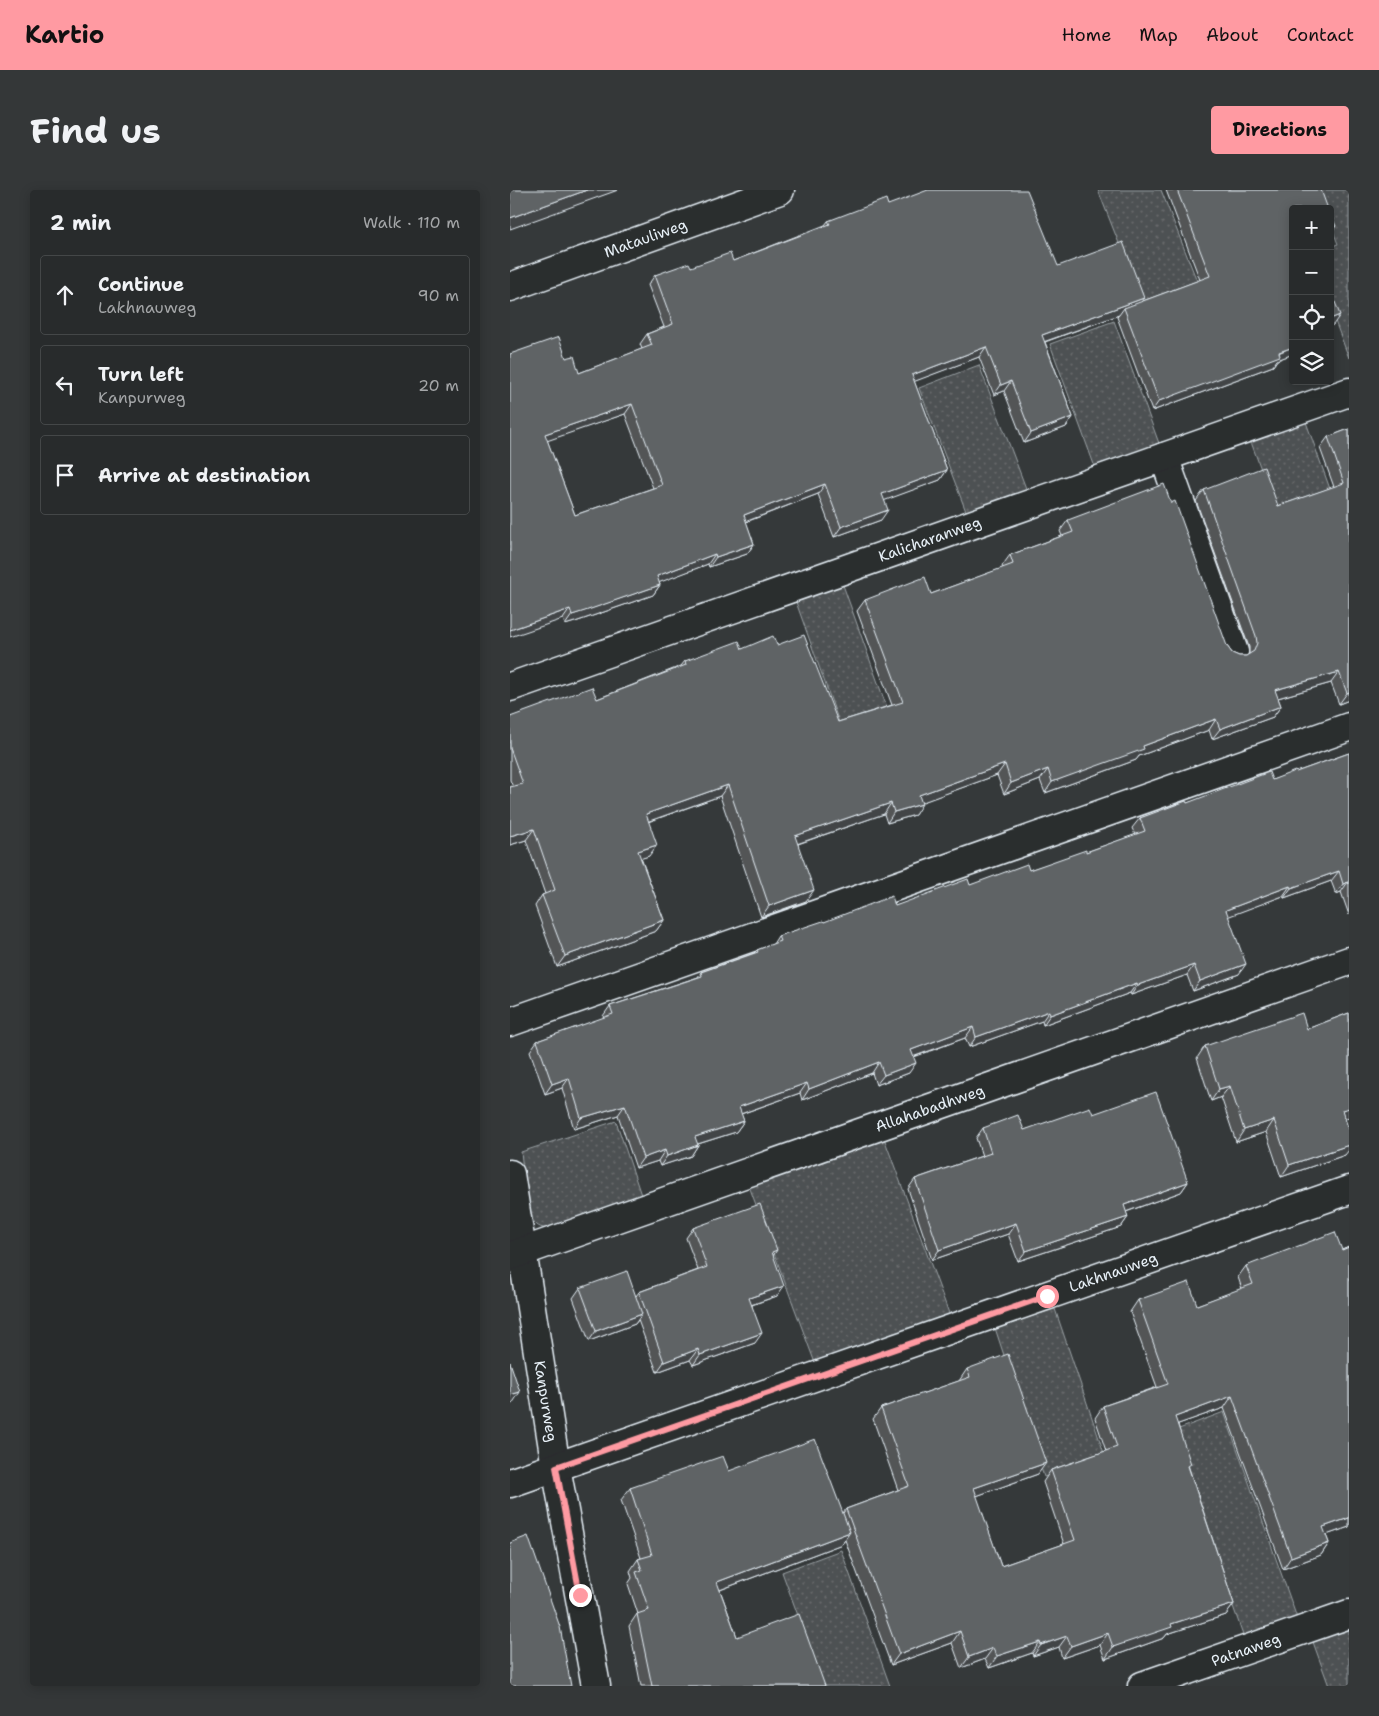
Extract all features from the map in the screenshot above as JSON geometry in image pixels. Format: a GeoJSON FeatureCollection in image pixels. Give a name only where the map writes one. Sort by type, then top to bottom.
{"type":"FeatureCollection","features":[{"type":"Feature","properties":{"kind":"street","name":"Matauliweg"},"geometry":{"type":"LineString","coordinates":[[510,287],[780,190]]}},
{"type":"Feature","properties":{"kind":"street","name":"Kalicharanweg"},"geometry":{"type":"LineString","coordinates":[[510,687],[1349,392]]}},
{"type":"Feature","properties":{"kind":"street"},"geometry":{"type":"LineString","coordinates":[[1164,457],[1234,652]]}},
{"type":"Feature","properties":{"kind":"street"},"geometry":{"type":"LineString","coordinates":[[510,1022],[1349,727]]}},
{"type":"Feature","properties":{"kind":"street","name":"Allahabadhweg"},"geometry":{"type":"LineString","coordinates":[[517,1254],[1349,961]]}},
{"type":"Feature","properties":{"kind":"street","name":"Kanpurweg"},"geometry":{"type":"LineString","coordinates":[[510,1174],[517,1254],[596,1686]]}},
{"type":"Feature","properties":{"kind":"street","name":"Lakhnauweg"},"geometry":{"type":"LineString","coordinates":[[510,1483],[1349,1190]]}},
{"type":"Feature","properties":{"kind":"street","name":"Patnaweg"},"geometry":{"type":"LineString","coordinates":[[1142,1686],[1349,1614]]}},
{"type":"Feature","properties":{"kind":"shaded area"},"geometry":{"type":"Polygon","coordinates":[[[1098,190],[1161,190],[1197,281],[1142,302],[1098,190]]]}},
{"type":"Feature","properties":{"kind":"shaded area"},"geometry":{"type":"Polygon","coordinates":[[[1318,190],[1349,190],[1349,358],[1334,319],[1334,246],[1338,244],[1334,234],[1334,205],[1324,205],[1318,190]]]}},
{"type":"Feature","properties":{"kind":"shaded area"},"geometry":{"type":"Polygon","coordinates":[[[1114,321],[1160,446],[1096,470],[1050,344],[1114,321]]]}},
{"type":"Feature","properties":{"kind":"shaded area"},"geometry":{"type":"Polygon","coordinates":[[[979,365],[1027,491],[967,514],[919,388],[979,365]]]}},
{"type":"Feature","properties":{"kind":"shaded area"},"geometry":{"type":"Polygon","coordinates":[[[1306,422],[1349,542],[1295,562],[1251,442],[1306,422]]]}},
{"type":"Feature","properties":{"kind":"shaded area"},"geometry":{"type":"Polygon","coordinates":[[[843,585],[887,708],[840,725],[796,602],[843,585]]]}},
{"type":"Feature","properties":{"kind":"shaded area"},"geometry":{"type":"Polygon","coordinates":[[[616,1121],[642,1198],[555,1228],[538,1226],[534,1222],[529,1209],[521,1152],[616,1121]]]}},
{"type":"Feature","properties":{"kind":"shaded area"},"geometry":{"type":"Polygon","coordinates":[[[884,1138],[950,1316],[815,1363],[749,1186],[884,1138]]]}},
{"type":"Feature","properties":{"kind":"shaded area"},"geometry":{"type":"Polygon","coordinates":[[[1055,1309],[1105,1456],[1044,1477],[995,1328],[1055,1309]]]}},
{"type":"Feature","properties":{"kind":"shaded area"},"geometry":{"type":"Polygon","coordinates":[[[1224,1412],[1298,1621],[1245,1640],[1171,1432],[1224,1412]]]}},
{"type":"Feature","properties":{"kind":"shaded area"},"geometry":{"type":"Polygon","coordinates":[[[841,1550],[890,1686],[824,1686],[782,1572],[841,1550]]]}},
{"type":"Feature","properties":{"kind":"shaded area"},"geometry":{"type":"Polygon","coordinates":[[[1349,1629],[1349,1686],[1329,1686],[1313,1642],[1349,1629]]]}},
{"type":"Feature","properties":{"kind":"building"},"geometry":{"type":"Polygon","coordinates":[[[510,190],[587,190],[510,218],[510,190]]]}},
{"type":"Feature","properties":{"kind":"building"},"geometry":{"type":"Polygon","coordinates":[[[928,190],[1027,190],[1058,266],[1123,242],[1144,298],[1042,335],[1073,417],[1031,433],[1011,381],[1001,385],[986,347],[912,375],[947,470],[882,494],[888,510],[841,527],[825,484],[744,515],[754,544],[716,557],[715,554],[657,576],[660,585],[572,615],[570,609],[510,630],[510,354],[559,337],[566,358],[574,356],[579,373],[652,345],[647,334],[673,324],[655,275],[689,263],[691,267],[730,253],[733,261],[830,224],[828,221],[886,199],[888,205],[928,190]],[[632,404],[545,434],[575,515],[662,485],[632,404]]]}},
{"type":"Feature","properties":{"kind":"building"},"geometry":{"type":"Polygon","coordinates":[[[1177,190],[1321,190],[1327,205],[1289,205],[1289,348],[1279,352],[1280,356],[1159,401],[1124,308],[1210,276],[1177,190]]]}},
{"type":"Feature","properties":{"kind":"building"},"geometry":{"type":"Polygon","coordinates":[[[1334,299],[1340,315],[1334,317],[1334,299]]]}},
{"type":"Feature","properties":{"kind":"building"},"geometry":{"type":"Polygon","coordinates":[[[1349,429],[1349,692],[1347,693],[1339,672],[1275,690],[1281,706],[1220,729],[1216,719],[1143,746],[1144,749],[1052,782],[1048,769],[1011,783],[1005,764],[919,795],[922,804],[894,812],[891,803],[795,836],[814,890],[769,906],[728,785],[646,814],[657,845],[638,851],[664,920],[565,956],[542,895],[555,890],[534,829],[510,836],[510,787],[523,784],[510,748],[510,717],[592,687],[597,699],[686,665],[685,661],[739,641],[742,649],[773,636],[777,645],[804,635],[838,722],[903,702],[865,600],[925,577],[931,594],[1013,564],[1010,555],[1073,532],[1068,520],[1164,484],[1171,503],[1175,501],[1227,646],[1232,653],[1246,656],[1254,651],[1257,643],[1256,636],[1204,490],[1264,467],[1278,506],[1344,483],[1328,437],[1349,429]]]}},
{"type":"Feature","properties":{"kind":"building"},"geometry":{"type":"Polygon","coordinates":[[[1349,753],[1349,884],[1348,882],[1343,884],[1339,871],[1291,888],[1290,886],[1226,910],[1246,964],[1200,981],[1194,965],[1138,985],[1137,983],[1050,1015],[1049,1011],[976,1037],[973,1027],[911,1050],[916,1063],[884,1075],[879,1062],[809,1089],[807,1083],[739,1107],[744,1121],[695,1137],[698,1145],[667,1156],[665,1150],[643,1158],[625,1105],[581,1118],[569,1078],[552,1084],[537,1041],[613,1014],[610,1006],[702,976],[701,972],[758,952],[757,950],[780,941],[778,936],[824,922],[892,896],[895,906],[968,879],[970,885],[1027,864],[1029,870],[1086,850],[1086,852],[1145,831],[1140,818],[1186,801],[1187,803],[1269,772],[1272,780],[1349,753]]]}},
{"type":"Feature","properties":{"kind":"building"},"geometry":{"type":"Polygon","coordinates":[[[1302,1013],[1307,1029],[1349,1013],[1349,1108],[1342,1110],[1349,1130],[1349,1145],[1289,1165],[1274,1120],[1244,1130],[1230,1086],[1219,1089],[1205,1046],[1302,1013]]]}},
{"type":"Feature","properties":{"kind":"building"},"geometry":{"type":"Polygon","coordinates":[[[1156,1092],[1188,1182],[1124,1205],[1128,1217],[1026,1251],[1016,1223],[939,1250],[915,1179],[991,1153],[983,1128],[1018,1115],[1024,1130],[1090,1107],[1093,1114],[1156,1092]]]}},
{"type":"Feature","properties":{"kind":"building"},"geometry":{"type":"Polygon","coordinates":[[[760,1204],[777,1250],[772,1252],[784,1286],[749,1298],[762,1333],[700,1355],[698,1349],[664,1362],[639,1292],[707,1267],[693,1228],[760,1204]]]}},
{"type":"Feature","properties":{"kind":"building"},"geometry":{"type":"Polygon","coordinates":[[[1335,1232],[1342,1250],[1349,1247],[1349,1518],[1323,1527],[1329,1543],[1291,1557],[1232,1396],[1175,1417],[1191,1464],[1188,1466],[1234,1604],[1171,1624],[1172,1627],[1113,1647],[1108,1633],[1071,1646],[1067,1636],[1041,1645],[1040,1642],[997,1656],[993,1648],[969,1657],[960,1631],[899,1654],[846,1509],[909,1486],[881,1408],[970,1377],[967,1369],[1008,1354],[1046,1463],[974,1488],[1001,1566],[1075,1540],[1051,1470],[1117,1447],[1103,1406],[1168,1384],[1138,1300],[1189,1282],[1197,1305],[1253,1284],[1246,1266],[1335,1232]]]}},
{"type":"Feature","properties":{"kind":"building"},"geometry":{"type":"Polygon","coordinates":[[[627,1271],[642,1314],[596,1331],[580,1288],[627,1271]]]}},
{"type":"Feature","properties":{"kind":"building"},"geometry":{"type":"Polygon","coordinates":[[[510,1362],[520,1392],[510,1395],[510,1362]]]}},
{"type":"Feature","properties":{"kind":"building"},"geometry":{"type":"Polygon","coordinates":[[[815,1439],[850,1532],[717,1582],[737,1637],[799,1614],[825,1686],[652,1686],[637,1614],[649,1610],[636,1572],[642,1570],[638,1559],[652,1555],[630,1488],[723,1456],[729,1471],[815,1439]]]}},
{"type":"Feature","properties":{"kind":"building"},"geometry":{"type":"Polygon","coordinates":[[[528,1536],[560,1627],[571,1686],[510,1686],[510,1543],[528,1536]]]}},
{"type":"Feature","properties":{"kind":"route"},"geometry":{"type":"LineString","coordinates":[[580,1595],[556,1467],[1047,1296]]}}]}
